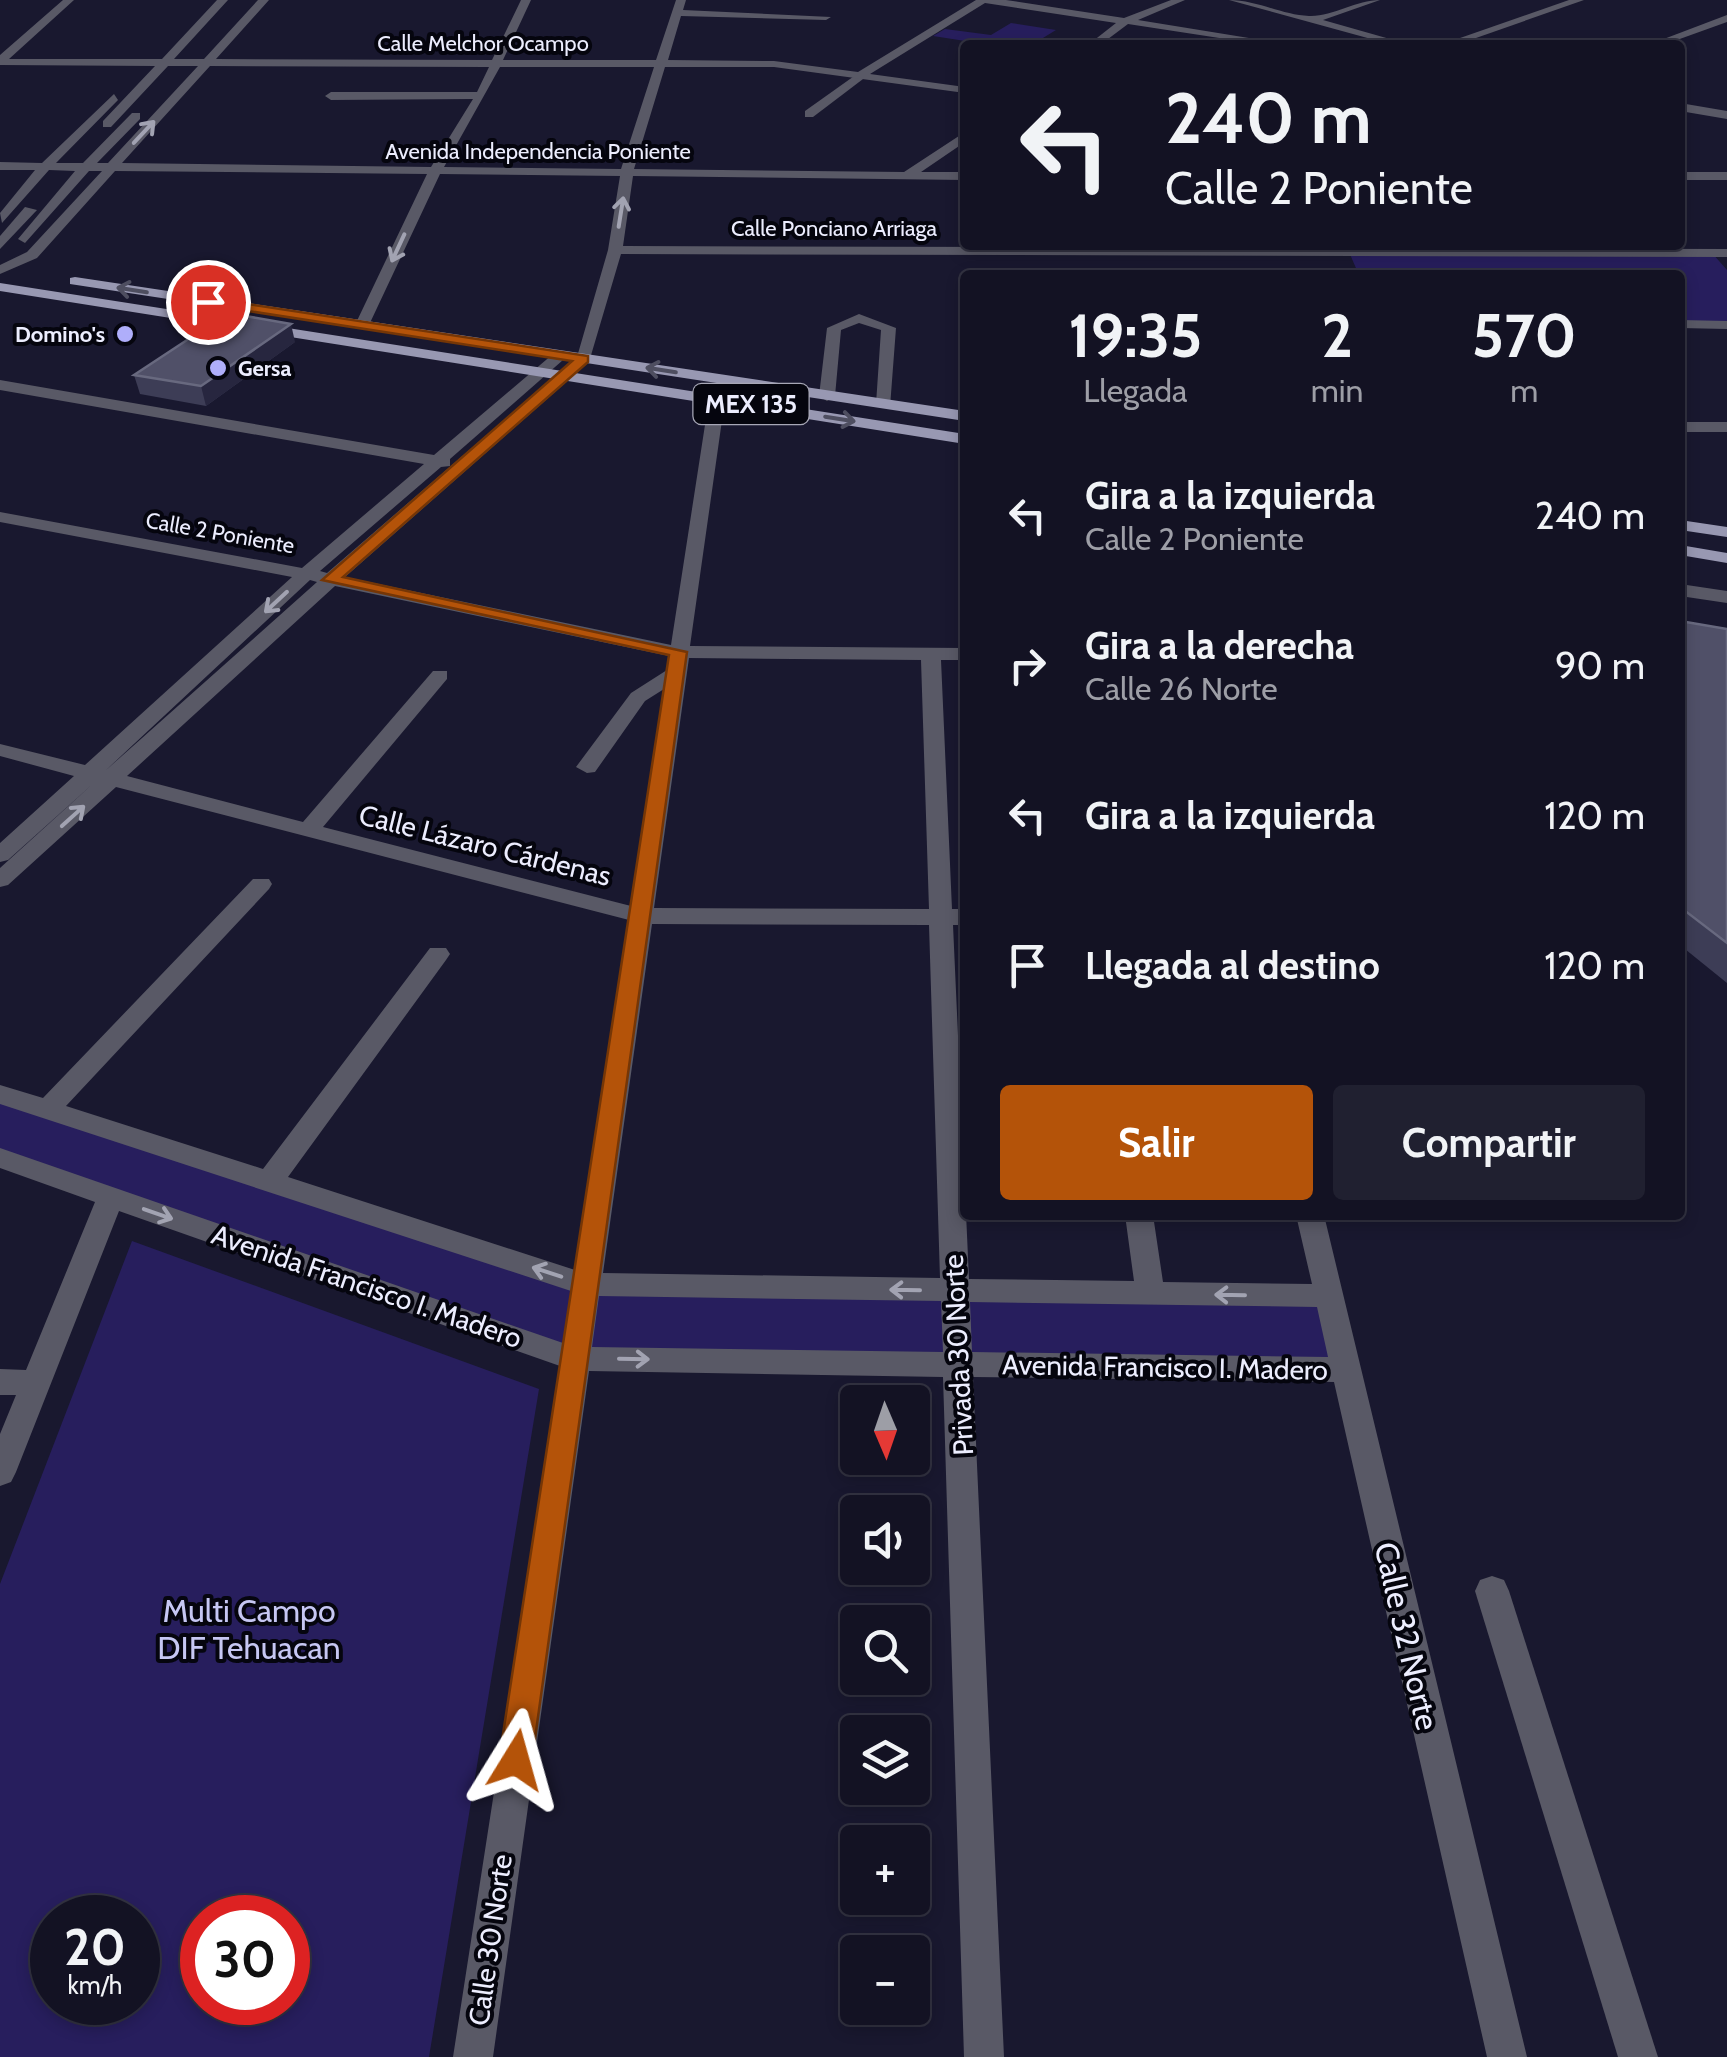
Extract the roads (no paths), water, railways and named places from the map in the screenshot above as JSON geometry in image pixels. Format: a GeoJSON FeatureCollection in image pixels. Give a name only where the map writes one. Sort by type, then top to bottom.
{"type":"FeatureCollection","features":[{"type":"Feature","properties":{"kind":"main road","name":"MEX 135"},"geometry":{"type":"LineString","coordinates":[[0,270],[362,324],[717,399],[960,437]]}},
{"type":"Feature","properties":{"kind":"main road"},"geometry":{"type":"LineString","coordinates":[[0,287],[536,372]]}},
{"type":"Feature","properties":{"kind":"main road","name":"MEX 135"},"geometry":{"type":"LineString","coordinates":[[584,359],[960,415]]}},
{"type":"Feature","properties":{"kind":"main road"},"geometry":{"type":"LineString","coordinates":[[1685,525],[1727,532]]}},
{"type":"Feature","properties":{"kind":"main road"},"geometry":{"type":"LineString","coordinates":[[1685,551],[1727,558]]}},
{"type":"Feature","properties":{"kind":"street"},"geometry":{"type":"LineString","coordinates":[[2,58],[70,0]]}},
{"type":"Feature","properties":{"kind":"street"},"geometry":{"type":"LineString","coordinates":[[0,270],[206,0]]}},
{"type":"Feature","properties":{"kind":"street"},"geometry":{"type":"LineString","coordinates":[[0,221],[42,171],[223,0]]}},
{"type":"Feature","properties":{"kind":"street"},"geometry":{"type":"LineString","coordinates":[[160,90],[243,0]]}},
{"type":"Feature","properties":{"kind":"street"},"geometry":{"type":"LineString","coordinates":[[0,270],[32,256],[264,0]]}},
{"type":"Feature","properties":{"kind":"street"},"geometry":{"type":"LineString","coordinates":[[362,324],[435,171],[482,96],[526,0]]}},
{"type":"Feature","properties":{"kind":"street"},"geometry":{"type":"LineString","coordinates":[[809,114],[871,66],[984,0],[1242,40]]}},
{"type":"Feature","properties":{"kind":"street"},"geometry":{"type":"LineString","coordinates":[[1045,0],[1142,15]]}},
{"type":"Feature","properties":{"kind":"street"},"geometry":{"type":"LineString","coordinates":[[1100,40],[1127,20],[1180,0]]}},
{"type":"Feature","properties":{"kind":"street"},"geometry":{"type":"LineString","coordinates":[[1234,0],[1387,40]]}},
{"type":"Feature","properties":{"kind":"street"},"geometry":{"type":"LineString","coordinates":[[1312,20],[1375,0]]}},
{"type":"Feature","properties":{"kind":"street"},"geometry":{"type":"LineString","coordinates":[[1460,40],[1579,0]]}},
{"type":"Feature","properties":{"kind":"street"},"geometry":{"type":"LineString","coordinates":[[0,880],[306,574],[536,372],[584,359],[615,250],[627,171],[680,6],[826,16]]}},
{"type":"Feature","properties":{"kind":"street"},"geometry":{"type":"LineString","coordinates":[[1667,40],[1727,18]]}},
{"type":"Feature","properties":{"kind":"street","name":"Calle Melchor Ocampo"},"geometry":{"type":"LineString","coordinates":[[2,58],[665,59],[779,54],[960,77]]}},
{"type":"Feature","properties":{"kind":"street","name":"Calle Melchor Ocampo"},"geometry":{"type":"LineString","coordinates":[[665,59],[774,64],[960,89]]}},
{"type":"Feature","properties":{"kind":"street"},"geometry":{"type":"LineString","coordinates":[[332,96],[482,96]]}},
{"type":"Feature","properties":{"kind":"street"},"geometry":{"type":"LineString","coordinates":[[1685,96],[1724,100]]}},
{"type":"Feature","properties":{"kind":"street"},"geometry":{"type":"LineString","coordinates":[[1703,110],[1724,100]]}},
{"type":"Feature","properties":{"kind":"street"},"geometry":{"type":"LineString","coordinates":[[0,245],[147,104]]}},
{"type":"Feature","properties":{"kind":"street"},"geometry":{"type":"LineString","coordinates":[[1685,108],[1727,115]]}},
{"type":"Feature","properties":{"kind":"street"},"geometry":{"type":"LineString","coordinates":[[906,176],[960,139]]}},
{"type":"Feature","properties":{"kind":"street","name":"Avenida Independencia Poniente"},"geometry":{"type":"LineString","coordinates":[[0,166],[73,172],[110,168],[960,176]]}},
{"type":"Feature","properties":{"kind":"street","name":"Avenida Independencia Poniente"},"geometry":{"type":"LineString","coordinates":[[0,176],[42,171]]}},
{"type":"Feature","properties":{"kind":"street"},"geometry":{"type":"LineString","coordinates":[[1685,174],[1727,176]]}},
{"type":"Feature","properties":{"kind":"street","name":"Calle Ponciano Arriaga"},"geometry":{"type":"LineString","coordinates":[[615,250],[1720,253]]}},
{"type":"Feature","properties":{"kind":"street"},"geometry":{"type":"LineString","coordinates":[[1720,253],[1727,270]]}},
{"type":"Feature","properties":{"kind":"street"},"geometry":{"type":"LineString","coordinates":[[828,396],[834,328],[860,318],[889,328],[884,404]]}},
{"type":"Feature","properties":{"kind":"street"},"geometry":{"type":"LineString","coordinates":[[1685,324],[1727,324]]}},
{"type":"Feature","properties":{"kind":"street"},"geometry":{"type":"LineString","coordinates":[[0,855],[102,777],[330,580],[589,341]]}},
{"type":"Feature","properties":{"kind":"street"},"geometry":{"type":"LineString","coordinates":[[0,385],[459,465]]}},
{"type":"Feature","properties":{"kind":"street","name":"Calle 30 Norte"},"geometry":{"type":"LineString","coordinates":[[473,2057],[717,399]]}},
{"type":"Feature","properties":{"kind":"street"},"geometry":{"type":"LineString","coordinates":[[1685,427],[1727,427]]}},
{"type":"Feature","properties":{"kind":"street","name":"Calle 2 Poniente"},"geometry":{"type":"LineString","coordinates":[[0,518],[306,574],[677,663],[960,654]]}},
{"type":"Feature","properties":{"kind":"street"},"geometry":{"type":"LineString","coordinates":[[1685,591],[1727,597]]}},
{"type":"Feature","properties":{"kind":"street","name":"Privada 30 Norte"},"geometry":{"type":"LineString","coordinates":[[931,654],[954,917],[954,1291],[960,1364],[984,2057]]}},
{"type":"Feature","properties":{"kind":"street"},"geometry":{"type":"LineString","coordinates":[[587,767],[638,697],[677,663]]}},
{"type":"Feature","properties":{"kind":"street"},"geometry":{"type":"LineString","coordinates":[[308,830],[440,675]]}},
{"type":"Feature","properties":{"kind":"street","name":"Calle Lázaro Cárdenas"},"geometry":{"type":"LineString","coordinates":[[0,750],[641,916],[954,917]]}},
{"type":"Feature","properties":{"kind":"street"},"geometry":{"type":"LineString","coordinates":[[47,1110],[261,884]]}},
{"type":"Feature","properties":{"kind":"street"},"geometry":{"type":"LineString","coordinates":[[269,1182],[438,954]]}},
{"type":"Feature","properties":{"kind":"street"},"geometry":{"type":"LineString","coordinates":[[0,1094],[584,1284],[1327,1296]]}},
{"type":"Feature","properties":{"kind":"street","name":"Avenida Francisco I. Madero"},"geometry":{"type":"LineString","coordinates":[[0,1158],[574,1358],[1344,1370]]}},
{"type":"Feature","properties":{"kind":"street"},"geometry":{"type":"LineString","coordinates":[[0,1472],[112,1197]]}},
{"type":"Feature","properties":{"kind":"street"},"geometry":{"type":"LineString","coordinates":[[1140,1220],[1150,1294]]}},
{"type":"Feature","properties":{"kind":"street","name":"Calle 32 Norte"},"geometry":{"type":"LineString","coordinates":[[1311,1220],[1507,2057]]}},
{"type":"Feature","properties":{"kind":"street"},"geometry":{"type":"LineString","coordinates":[[0,1382],[36,1383]]}},
{"type":"Feature","properties":{"kind":"street"},"geometry":{"type":"LineString","coordinates":[[1492,1591],[1638,2057]]}},
{"type":"Feature","properties":{"kind":"place","name":"Domino's"},"geometry":{"type":"Point","coordinates":[125,334]}},
{"type":"Feature","properties":{"kind":"place","name":"Gersa"},"geometry":{"type":"Point","coordinates":[218,368]}},
{"type":"Feature","properties":{"kind":"park label","name":"Multi Campo DIF Tehuacan"},"geometry":{"type":"Point","coordinates":[249,1628]}}]}
